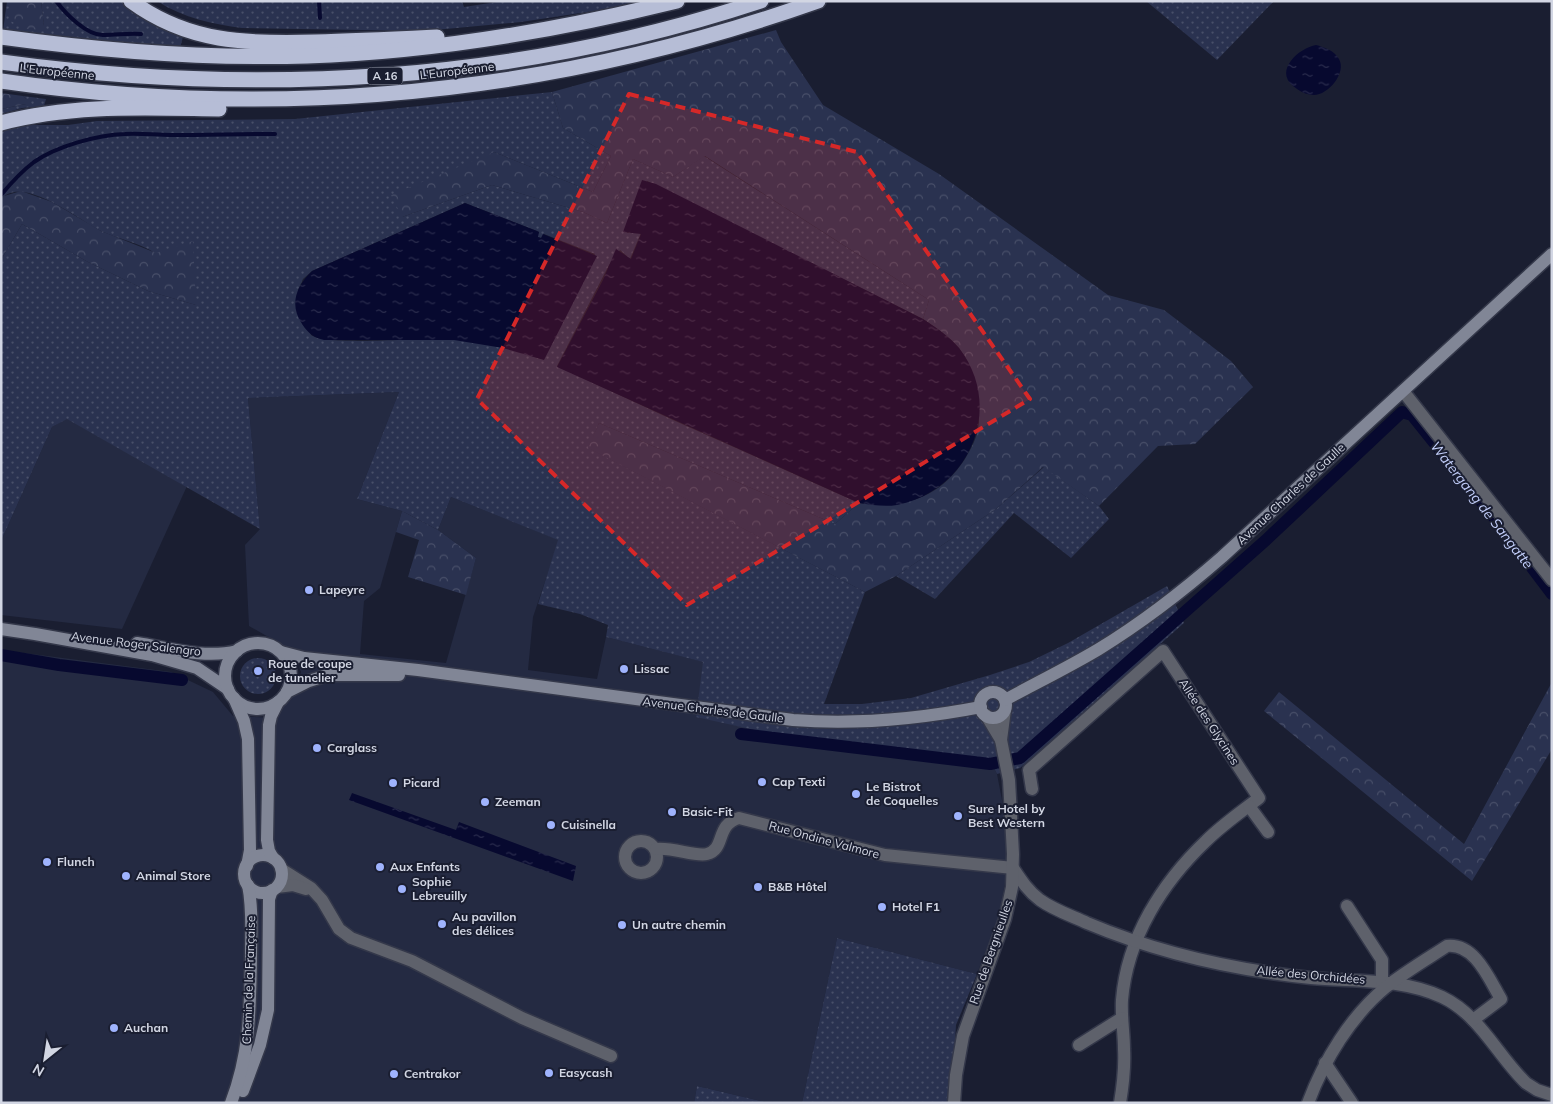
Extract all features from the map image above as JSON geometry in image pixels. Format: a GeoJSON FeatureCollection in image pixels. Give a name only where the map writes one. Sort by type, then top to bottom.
{"type":"FeatureCollection","features":[{"type":"Feature","properties":{"kind":"highway"},"geometry":{"type":"LineString","coordinates":[[131,1],[161,20],[193,33],[224,40],[258,43],[438,37],[580,24]]}},
{"type":"Feature","properties":{"kind":"highway"},"geometry":{"type":"LineString","coordinates":[[1,37],[62,46],[130,52],[228,57],[308,56],[450,45],[580,24],[677,1]]}},
{"type":"Feature","properties":{"kind":"highway","name":"L'Européenne"},"geometry":{"type":"LineString","coordinates":[[1,62],[84,72],[194,80],[272,81],[390,76],[483,66],[554,54],[646,34],[761,1]]}},
{"type":"Feature","properties":{"kind":"highway","name":"L'Européenne"},"geometry":{"type":"LineString","coordinates":[[1,81],[108,93],[194,98],[274,99],[346,97],[417,92],[481,84],[589,66],[706,37],[818,1]]}},
{"type":"Feature","properties":{"kind":"highway"},"geometry":{"type":"LineString","coordinates":[[1,122],[53,113],[109,109],[286,108],[346,97]]}},
{"type":"Feature","properties":{"kind":"main road","name":"Avenue Charles de Gaulle"},"geometry":{"type":"LineString","coordinates":[[281,652],[296,657],[418,670],[808,721],[886,721],[983,711],[992,718],[998,717],[1005,705],[1088,656],[1163,606],[1222,557],[1552,254]]}},
{"type":"Feature","properties":{"kind":"main road","name":"Avenue Roger Salengro"},"geometry":{"type":"LineString","coordinates":[[1,629],[140,652],[183,663],[197,668],[231,693]]}},
{"type":"Feature","properties":{"kind":"main road","name":"Avenue Roger Salengro"},"geometry":{"type":"LineString","coordinates":[[35,634],[126,642],[199,653],[225,654],[237,651]]}},
{"type":"Feature","properties":{"kind":"main road"},"geometry":{"type":"LineString","coordinates":[[258,643],[272,646],[281,652],[288,662],[291,673],[287,692],[278,702],[269,725],[267,840],[269,851],[281,869],[281,878],[275,889],[259,892],[248,885],[244,874],[250,850],[248,739],[244,721],[225,678],[226,667],[231,657],[246,645],[258,643]]}},
{"type":"Feature","properties":{"kind":"main road","name":"Avenue Charles de Gaulle"},"geometry":{"type":"LineString","coordinates":[[287,692],[308,681],[328,675],[447,675]]}},
{"type":"Feature","properties":{"kind":"main road"},"geometry":{"type":"LineString","coordinates":[[983,711],[983,697],[991,692],[999,694],[1005,705]]}},
{"type":"Feature","properties":{"kind":"main road"},"geometry":{"type":"LineString","coordinates":[[231,693],[241,704],[255,708],[267,708],[278,702]]}},
{"type":"Feature","properties":{"kind":"main road"},"geometry":{"type":"LineString","coordinates":[[247,866],[252,859],[258,856],[273,858]]}},
{"type":"Feature","properties":{"kind":"main road","name":"Chemin de la Française"},"geometry":{"type":"LineString","coordinates":[[232,1103],[243,1067],[250,1025],[251,905],[248,885]]}},
{"type":"Feature","properties":{"kind":"main road","name":"Chemin de la Française"},"geometry":{"type":"LineString","coordinates":[[236,1103],[252,1070],[265,1027],[268,1003],[270,899],[275,889]]}},
{"type":"Feature","properties":{"kind":"street"},"geometry":{"type":"LineString","coordinates":[[1403,390],[1552,580]]}},
{"type":"Feature","properties":{"kind":"street","name":"Allée des Glycines"},"geometry":{"type":"LineString","coordinates":[[1032,789],[1028,770],[1162,651],[1259,798],[1249,806]]}},
{"type":"Feature","properties":{"kind":"street","name":"Rue de Bergnieulles"},"geometry":{"type":"LineString","coordinates":[[1002,745],[1005,705]]}},
{"type":"Feature","properties":{"kind":"street","name":"Rue de Bergnieulles"},"geometry":{"type":"LineString","coordinates":[[954,1103],[956,1075],[963,1036],[1005,919],[1013,868],[1008,772],[1002,745],[983,711]]}},
{"type":"Feature","properties":{"kind":"street"},"geometry":{"type":"LineString","coordinates":[[1120,1103],[1124,1059],[1122,1018],[1124,982],[1135,941],[1156,902],[1185,863],[1206,841],[1249,806],[1268,832]]}},
{"type":"Feature","properties":{"kind":"street","name":"Rue Ondine Valmore"},"geometry":{"type":"LineString","coordinates":[[656,849],[668,848],[709,854],[718,845],[725,826],[731,820],[738,818],[885,856],[1013,868]]}},
{"type":"Feature","properties":{"kind":"street","name":"Allée des Orchidées"},"geometry":{"type":"LineString","coordinates":[[1013,868],[1025,887],[1041,901]]}},
{"type":"Feature","properties":{"kind":"street"},"geometry":{"type":"LineString","coordinates":[[281,869],[307,885],[317,895],[338,929],[352,938],[412,961],[522,1018],[611,1056]]}},
{"type":"Feature","properties":{"kind":"street"},"geometry":{"type":"LineString","coordinates":[[275,889],[293,885],[317,895]]}},
{"type":"Feature","properties":{"kind":"street","name":"Allée des Orchidées"},"geometry":{"type":"LineString","coordinates":[[1010,896],[1041,901],[1135,941],[1198,959],[1252,970],[1311,978],[1386,983],[1437,995],[1456,1006],[1473,1020],[1526,1083],[1537,1090],[1552,1095]]}},
{"type":"Feature","properties":{"kind":"street"},"geometry":{"type":"LineString","coordinates":[[1347,906],[1382,960],[1386,983]]}},
{"type":"Feature","properties":{"kind":"street"},"geometry":{"type":"LineString","coordinates":[[1308,1103],[1325,1064],[1355,1020],[1386,983],[1447,946],[1460,948],[1477,960],[1501,998],[1473,1020]]}},
{"type":"Feature","properties":{"kind":"street"},"geometry":{"type":"LineString","coordinates":[[1079,1045],[1122,1018]]}},
{"type":"Feature","properties":{"kind":"street"},"geometry":{"type":"LineString","coordinates":[[1325,1064],[1352,1103]]}},
{"type":"Feature","properties":{"kind":"highlighted area"},"geometry":{"type":"Polygon","coordinates":[[[629,94],[857,152],[1030,399],[687,605],[477,399],[629,94]]]}},
{"type":"Feature","properties":{"kind":"shaded area"},"geometry":{"type":"Polygon","coordinates":[[[399,392],[357,499],[402,511],[380,588],[364,601],[360,654],[446,663],[476,558],[438,530],[451,497],[559,540],[533,617],[528,670],[597,679],[606,637],[704,662],[696,716],[769,733],[990,760],[997,774],[1006,821],[1006,877],[999,917],[977,974],[837,938],[802,1103],[769,1103],[697,1086],[694,1103],[1,1103],[1,650],[171,672],[213,692],[233,716],[275,718],[284,704],[294,694],[301,672],[293,651],[249,626],[245,545],[260,529],[248,398],[399,392]]]}},
{"type":"Feature","properties":{"kind":"shaded area"},"geometry":{"type":"Polygon","coordinates":[[[67,418],[187,486],[122,629],[1,615],[1,541],[52,427],[67,418]]]}},
{"type":"Feature","properties":{"kind":"green space"},"geometry":{"type":"Polygon","coordinates":[[[7,1],[11,1],[11,6],[44,26],[41,1],[121,1],[145,18],[183,37],[180,48],[3,31],[7,1]]]}},
{"type":"Feature","properties":{"kind":"green space"},"geometry":{"type":"Polygon","coordinates":[[[11,1],[41,1],[44,26],[40,30],[22,28],[11,21],[11,1]]]}},
{"type":"Feature","properties":{"kind":"green space"},"geometry":{"type":"Polygon","coordinates":[[[157,1],[462,1],[464,7],[503,1],[646,1],[633,5],[521,22],[424,31],[242,28],[198,19],[177,12],[157,1]]]}},
{"type":"Feature","properties":{"kind":"green space"},"geometry":{"type":"Polygon","coordinates":[[[1146,1],[1274,1],[1217,60],[1146,1]]]}},
{"type":"Feature","properties":{"kind":"green space"},"geometry":{"type":"Polygon","coordinates":[[[776,30],[781,42],[823,105],[939,174],[1108,295],[1164,310],[1231,361],[1253,387],[1195,444],[1158,446],[1099,506],[1043,467],[996,509],[896,576],[865,592],[588,448],[599,423],[835,524],[859,503],[891,504],[906,502],[932,492],[955,472],[974,442],[979,420],[972,373],[967,360],[959,348],[942,332],[923,319],[929,300],[705,156],[673,177],[633,159],[607,223],[583,212],[492,185],[402,217],[391,195],[494,152],[593,192],[611,156],[563,128],[552,92],[776,30]]]}},
{"type":"Feature","properties":{"kind":"green space"},"geometry":{"type":"Polygon","coordinates":[[[552,92],[563,128],[611,156],[593,192],[494,152],[402,217],[492,185],[583,212],[607,223],[633,159],[673,177],[704,156],[929,300],[923,319],[647,181],[627,233],[641,233],[630,259],[620,250],[609,265],[557,366],[859,503],[835,524],[599,423],[589,448],[865,592],[824,704],[862,704],[911,698],[1029,662],[1068,643],[1167,586],[1184,623],[1020,768],[997,774],[990,760],[769,733],[696,717],[703,662],[606,637],[608,625],[580,614],[538,604],[558,540],[451,497],[438,530],[402,511],[357,499],[399,392],[248,398],[260,529],[67,419],[52,427],[1,541],[1,260],[22,224],[88,262],[148,291],[196,305],[176,277],[155,253],[101,231],[66,210],[37,196],[23,192],[11,193],[1,199],[1,132],[21,125],[68,125],[97,121],[295,119],[552,92]],[[465,203],[312,271],[303,279],[298,290],[311,335],[333,340],[351,341],[463,340],[503,347],[541,359],[595,254],[544,234],[542,238],[537,237],[539,232],[465,203]]]}},
{"type":"Feature","properties":{"kind":"green space"},"geometry":{"type":"Polygon","coordinates":[[[1,93],[23,96],[26,99],[26,104],[1,109],[1,93]]]}},
{"type":"Feature","properties":{"kind":"green space"},"geometry":{"type":"Polygon","coordinates":[[[23,96],[46,99],[44,106],[22,108],[1,114],[1,109],[26,104],[26,99],[23,96]]]}},
{"type":"Feature","properties":{"kind":"green space"},"geometry":{"type":"Polygon","coordinates":[[[21,191],[52,202],[101,231],[156,253],[193,241],[196,305],[148,291],[88,262],[22,224],[1,260],[1,199],[4,196],[21,191]]]}},
{"type":"Feature","properties":{"kind":"green space"},"geometry":{"type":"Polygon","coordinates":[[[1044,467],[1099,506],[1109,519],[1071,558],[1014,513],[935,599],[896,576],[996,509],[1044,467]]]}},
{"type":"Feature","properties":{"kind":"green space"},"geometry":{"type":"Polygon","coordinates":[[[402,511],[438,530],[476,558],[466,595],[408,577],[419,540],[396,532],[402,511]]]}},
{"type":"Feature","properties":{"kind":"green space"},"geometry":{"type":"Polygon","coordinates":[[[258,658],[265,659],[271,663],[275,669],[275,683],[271,689],[265,693],[258,694],[251,693],[245,689],[241,683],[240,676],[241,669],[245,663],[251,659],[258,658]]]}},
{"type":"Feature","properties":{"kind":"green space"},"geometry":{"type":"Polygon","coordinates":[[[1552,682],[1552,749],[1472,881],[1264,711],[1279,692],[1464,844],[1552,682]]]}},
{"type":"Feature","properties":{"kind":"green space"},"geometry":{"type":"Polygon","coordinates":[[[837,938],[977,974],[956,1025],[951,1103],[802,1103],[837,938]]]}},
{"type":"Feature","properties":{"kind":"green space"},"geometry":{"type":"Polygon","coordinates":[[[697,1086],[769,1103],[694,1103],[697,1086]]]}},
{"type":"Feature","properties":{"kind":"water"},"geometry":{"type":"Polygon","coordinates":[[[1316,45],[1326,48],[1335,54],[1341,65],[1338,77],[1330,87],[1319,94],[1311,95],[1293,86],[1288,80],[1286,73],[1287,67],[1296,55],[1316,45]]]}},
{"type":"Feature","properties":{"kind":"water"},"geometry":{"type":"Polygon","coordinates":[[[642,180],[656,184],[923,319],[942,332],[959,348],[973,371],[979,395],[979,420],[973,443],[961,465],[944,483],[923,497],[897,505],[883,506],[859,503],[557,367],[603,280],[616,249],[631,259],[641,234],[623,232],[642,180]]]}},
{"type":"Feature","properties":{"kind":"water"},"geometry":{"type":"Polygon","coordinates":[[[465,203],[537,231],[539,232],[538,237],[541,238],[543,234],[597,256],[544,360],[503,348],[454,340],[324,340],[314,336],[304,327],[296,310],[296,296],[298,289],[312,271],[465,203]]]}},
{"type":"Feature","properties":{"kind":"water"},"geometry":{"type":"Polygon","coordinates":[[[352,793],[456,830],[459,822],[576,866],[573,881],[349,800],[352,793]]]}},
{"type":"Feature","properties":{"kind":"waterway"},"geometry":{"type":"LineString","coordinates":[[56,1],[71,18],[91,32],[104,35],[141,34]]}},
{"type":"Feature","properties":{"kind":"waterway"},"geometry":{"type":"LineString","coordinates":[[319,1],[320,18]]}},
{"type":"Feature","properties":{"kind":"waterway"},"geometry":{"type":"LineString","coordinates":[[1,195],[25,169],[43,156],[66,146],[90,139],[131,134],[275,134]]}},
{"type":"Feature","properties":{"kind":"waterway","name":"Watergang de Sangatte"},"geometry":{"type":"LineString","coordinates":[[741,734],[990,764],[1020,758],[1266,540],[1402,412],[1412,415],[1552,594]]}},
{"type":"Feature","properties":{"kind":"waterway"},"geometry":{"type":"LineString","coordinates":[[1,655],[59,665],[182,680]]}},
{"type":"Feature","properties":{"kind":"place","name":"Lapeyre"},"geometry":{"type":"Point","coordinates":[309,590]}},
{"type":"Feature","properties":{"kind":"place","name":"Lissac"},"geometry":{"type":"Point","coordinates":[624,669]}},
{"type":"Feature","properties":{"kind":"place","name":"Roue de coupe de tunnelier"},"geometry":{"type":"Point","coordinates":[258,671]}},
{"type":"Feature","properties":{"kind":"place","name":"Carglass"},"geometry":{"type":"Point","coordinates":[317,748]}},
{"type":"Feature","properties":{"kind":"place","name":"Cap Texti"},"geometry":{"type":"Point","coordinates":[762,782]}},
{"type":"Feature","properties":{"kind":"place","name":"Picard"},"geometry":{"type":"Point","coordinates":[393,783]}},
{"type":"Feature","properties":{"kind":"place","name":"Le Bistrot de Coquelles"},"geometry":{"type":"Point","coordinates":[856,794]}},
{"type":"Feature","properties":{"kind":"place","name":"Zeeman"},"geometry":{"type":"Point","coordinates":[485,802]}},
{"type":"Feature","properties":{"kind":"place","name":"Basic-Fit"},"geometry":{"type":"Point","coordinates":[672,812]}},
{"type":"Feature","properties":{"kind":"place","name":"Sure Hotel by Best Western"},"geometry":{"type":"Point","coordinates":[958,816]}},
{"type":"Feature","properties":{"kind":"place","name":"Cuisinella"},"geometry":{"type":"Point","coordinates":[551,825]}},
{"type":"Feature","properties":{"kind":"place","name":"Flunch"},"geometry":{"type":"Point","coordinates":[47,862]}},
{"type":"Feature","properties":{"kind":"place","name":"Aux Enfants"},"geometry":{"type":"Point","coordinates":[380,867]}},
{"type":"Feature","properties":{"kind":"place","name":"Animal Store"},"geometry":{"type":"Point","coordinates":[126,876]}},
{"type":"Feature","properties":{"kind":"place","name":"B&B Hôtel"},"geometry":{"type":"Point","coordinates":[758,887]}},
{"type":"Feature","properties":{"kind":"place","name":"Sophie Lebreuilly"},"geometry":{"type":"Point","coordinates":[402,889]}},
{"type":"Feature","properties":{"kind":"place","name":"Hotel F1"},"geometry":{"type":"Point","coordinates":[882,907]}},
{"type":"Feature","properties":{"kind":"place","name":"Au pavillon des délices"},"geometry":{"type":"Point","coordinates":[442,924]}},
{"type":"Feature","properties":{"kind":"place","name":"Un autre chemin"},"geometry":{"type":"Point","coordinates":[622,925]}},
{"type":"Feature","properties":{"kind":"place","name":"Auchan"},"geometry":{"type":"Point","coordinates":[114,1028]}},
{"type":"Feature","properties":{"kind":"place","name":"Easycash"},"geometry":{"type":"Point","coordinates":[549,1073]}},
{"type":"Feature","properties":{"kind":"place","name":"Centrakor"},"geometry":{"type":"Point","coordinates":[394,1074]}}]}
